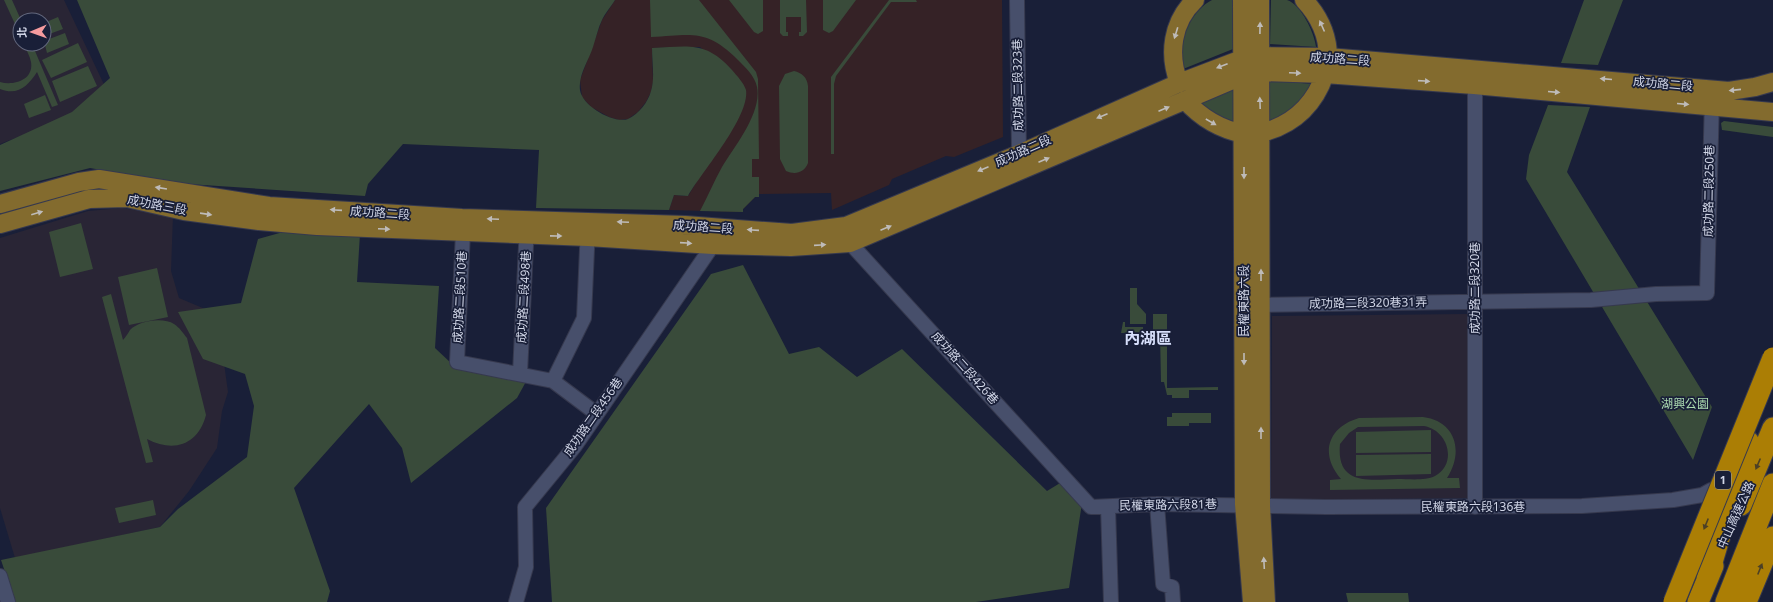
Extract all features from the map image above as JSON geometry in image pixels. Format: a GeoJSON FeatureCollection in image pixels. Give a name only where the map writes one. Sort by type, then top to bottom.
{"type":"FeatureCollection","features":[{"type":"Feature","properties":{"kind":"highway"},"geometry":{"type":"LineString","coordinates":[[1707,579],[1773,357]]}},
{"type":"Feature","properties":{"kind":"highway","name":"1"},"geometry":{"type":"LineString","coordinates":[[1674,602],[1773,357]]}},
{"type":"Feature","properties":{"kind":"highway","name":"中山高速公路"},"geometry":{"type":"LineString","coordinates":[[1698,602],[1773,428]]}},
{"type":"Feature","properties":{"kind":"highway","name":"中山高速公路"},"geometry":{"type":"LineString","coordinates":[[1726,602],[1773,484]]}},
{"type":"Feature","properties":{"kind":"highway"},"geometry":{"type":"LineString","coordinates":[[1738,574],[1773,520]]}},
{"type":"Feature","properties":{"kind":"highway"},"geometry":{"type":"LineString","coordinates":[[1746,602],[1773,537]]}},
{"type":"Feature","properties":{"kind":"main road"},"geometry":{"type":"LineString","coordinates":[[1179,83],[1173,62],[1174,40],[1181,19],[1195,0]]}},
{"type":"Feature","properties":{"kind":"main road","name":"民權東路六段"},"geometry":{"type":"LineString","coordinates":[[1242,0],[1251,66],[1252,602]]}},
{"type":"Feature","properties":{"kind":"main road","name":"民權東路六段"},"geometry":{"type":"LineString","coordinates":[[1251,66],[1260,0]]}},
{"type":"Feature","properties":{"kind":"main road"},"geometry":{"type":"LineString","coordinates":[[1185,100],[1211,123],[1227,130],[1252,133],[1286,124],[1301,113],[1314,98],[1327,66],[1324,31],[1316,14],[1304,0]]}},
{"type":"Feature","properties":{"kind":"main road","name":"成功路二段"},"geometry":{"type":"LineString","coordinates":[[1022,161],[1179,83],[1251,66],[1327,66],[1712,97],[1773,112]]}},
{"type":"Feature","properties":{"kind":"main road","name":"成功路二段"},"geometry":{"type":"LineString","coordinates":[[588,229],[713,245],[791,247],[848,235],[1022,161],[1185,100],[1251,66]]}},
{"type":"Feature","properties":{"kind":"main road","name":"成功路二段"},"geometry":{"type":"LineString","coordinates":[[1712,97],[1736,90],[1754,88],[1773,82]]}},
{"type":"Feature","properties":{"kind":"main road","name":"民權東路六段"},"geometry":{"type":"LineString","coordinates":[[1252,133],[1261,304],[1253,505],[1266,602]]}},
{"type":"Feature","properties":{"kind":"main road","name":"成功路三段"},"geometry":{"type":"LineString","coordinates":[[0,204],[79,182],[100,179],[269,206]]}},
{"type":"Feature","properties":{"kind":"main road","name":"成功路三段"},"geometry":{"type":"LineString","coordinates":[[0,224],[89,199],[126,198],[191,212],[259,221],[317,226]]}},
{"type":"Feature","properties":{"kind":"main road","name":"成功路二段"},"geometry":{"type":"LineString","coordinates":[[269,206],[527,228],[588,229],[686,225],[792,233],[848,235]]}},
{"type":"Feature","properties":{"kind":"main road","name":"成功路二段"},"geometry":{"type":"LineString","coordinates":[[317,226],[463,232],[527,228]]}},
{"type":"Feature","properties":{"kind":"street","name":"成功路二段323巷"},"geometry":{"type":"LineString","coordinates":[[1017,0],[1022,161]]}},
{"type":"Feature","properties":{"kind":"street","name":"成功路二段320巷"},"geometry":{"type":"LineString","coordinates":[[1475,77],[1475,507]]}},
{"type":"Feature","properties":{"kind":"street","name":"成功路二段250巷"},"geometry":{"type":"LineString","coordinates":[[1707,293],[1712,97]]}},
{"type":"Feature","properties":{"kind":"street","name":"成功路二段498巷"},"geometry":{"type":"LineString","coordinates":[[520,374],[527,228]]}},
{"type":"Feature","properties":{"kind":"street"},"geometry":{"type":"LineString","coordinates":[[553,381],[584,318],[588,229]]}},
{"type":"Feature","properties":{"kind":"street","name":"成功路二段510巷"},"geometry":{"type":"LineString","coordinates":[[463,232],[457,362],[520,374]]}},
{"type":"Feature","properties":{"kind":"street","name":"成功路二段426巷"},"geometry":{"type":"LineString","coordinates":[[848,235],[1091,507]]}},
{"type":"Feature","properties":{"kind":"street","name":"成功路二段456巷"},"geometry":{"type":"LineString","coordinates":[[516,602],[526,567],[525,507],[575,446],[713,245]]}},
{"type":"Feature","properties":{"kind":"street","name":"成功路二段320巷31弄"},"geometry":{"type":"LineString","coordinates":[[1261,304],[1591,300],[1646,295],[1707,293]]}},
{"type":"Feature","properties":{"kind":"street"},"geometry":{"type":"LineString","coordinates":[[520,374],[553,381],[597,414]]}},
{"type":"Feature","properties":{"kind":"street","name":"民權東路六段136巷"},"geometry":{"type":"LineString","coordinates":[[1253,505],[1475,507],[1582,506],[1673,500],[1702,495],[1710,500],[1728,495]]}},
{"type":"Feature","properties":{"kind":"street","name":"民權東路六段81巷"},"geometry":{"type":"LineString","coordinates":[[1091,507],[1157,504],[1253,505]]}},
{"type":"Feature","properties":{"kind":"street"},"geometry":{"type":"LineString","coordinates":[[1157,504],[1163,584],[1172,587],[1173,602]]}},
{"type":"Feature","properties":{"kind":"street"},"geometry":{"type":"LineString","coordinates":[[1108,507],[1111,602]]}},
{"type":"Feature","properties":{"kind":"street"},"geometry":{"type":"LineString","coordinates":[[0,576],[8,602]]}},
{"type":"Feature","properties":{"kind":"shaded area"},"geometry":{"type":"Polygon","coordinates":[[[0,0],[64,0],[109,95],[83,112],[0,144],[0,0]]]}},
{"type":"Feature","properties":{"kind":"shaded area"},"geometry":{"type":"Polygon","coordinates":[[[615,0],[1002,0],[1003,137],[954,157],[946,156],[892,179],[889,185],[832,210],[831,193],[759,194],[759,197],[755,197],[743,209],[743,212],[669,210],[674,195],[688,196],[744,103],[745,89],[700,47],[652,48],[653,82],[651,92],[646,102],[638,112],[628,119],[619,120],[609,117],[591,107],[582,97],[580,80],[602,20],[615,0]]]}},
{"type":"Feature","properties":{"kind":"shaded area"},"geometry":{"type":"Polygon","coordinates":[[[122,208],[173,216],[171,271],[179,298],[224,317],[224,363],[228,392],[222,411],[217,448],[189,491],[160,527],[15,558],[0,508],[0,238],[88,211],[122,208]]]}},
{"type":"Feature","properties":{"kind":"shaded area"},"geometry":{"type":"Polygon","coordinates":[[[1468,314],[1468,498],[1271,500],[1272,316],[1468,314]]]}},
{"type":"Feature","properties":{"kind":"green space"},"geometry":{"type":"Polygon","coordinates":[[[4,0],[12,0],[17,12],[12,12],[12,18],[4,0]]]}},
{"type":"Feature","properties":{"kind":"green space"},"geometry":{"type":"Polygon","coordinates":[[[77,0],[615,0],[601,23],[581,79],[580,90],[582,96],[592,108],[607,116],[622,120],[632,117],[639,111],[650,95],[651,91],[653,75],[652,48],[695,47],[713,54],[722,60],[732,70],[744,85],[746,90],[745,101],[733,129],[688,196],[674,195],[669,210],[536,208],[539,150],[403,144],[368,184],[365,196],[173,183],[90,168],[0,191],[0,145],[72,112],[110,78],[77,0]]]}},
{"type":"Feature","properties":{"kind":"green space"},"geometry":{"type":"Polygon","coordinates":[[[650,0],[699,0],[756,72],[758,79],[759,159],[752,159],[752,177],[759,177],[759,197],[755,197],[743,209],[743,212],[700,211],[722,167],[752,118],[757,97],[756,83],[749,72],[738,60],[727,50],[707,38],[688,35],[651,37],[650,0]]]}},
{"type":"Feature","properties":{"kind":"green space"},"geometry":{"type":"Polygon","coordinates":[[[729,0],[763,0],[763,31],[758,34],[754,32],[729,0]]]}},
{"type":"Feature","properties":{"kind":"green space"},"geometry":{"type":"Polygon","coordinates":[[[780,0],[806,0],[807,32],[803,36],[799,36],[799,32],[801,32],[801,17],[786,17],[786,32],[788,32],[788,36],[783,36],[780,33],[780,0]]]}},
{"type":"Feature","properties":{"kind":"green space"},"geometry":{"type":"Polygon","coordinates":[[[823,0],[856,0],[833,31],[829,33],[823,30],[823,0]]]}},
{"type":"Feature","properties":{"kind":"green space"},"geometry":{"type":"Polygon","coordinates":[[[889,0],[916,0],[917,2],[891,2],[836,76],[834,84],[834,154],[831,154],[831,77],[889,0]]]}},
{"type":"Feature","properties":{"kind":"green space"},"geometry":{"type":"Polygon","coordinates":[[[1212,0],[1232,0],[1233,49],[1183,69],[1183,40],[1187,30],[1197,12],[1212,0]]]}},
{"type":"Feature","properties":{"kind":"green space"},"geometry":{"type":"Polygon","coordinates":[[[1271,0],[1287,0],[1297,7],[1310,27],[1316,47],[1270,44],[1271,0]]]}},
{"type":"Feature","properties":{"kind":"green space"},"geometry":{"type":"Polygon","coordinates":[[[1584,0],[1623,0],[1598,65],[1561,63],[1584,0]]]}},
{"type":"Feature","properties":{"kind":"green space"},"geometry":{"type":"Polygon","coordinates":[[[58,17],[63,29],[52,33],[52,20],[58,17]]]}},
{"type":"Feature","properties":{"kind":"green space"},"geometry":{"type":"Polygon","coordinates":[[[65,33],[69,44],[52,51],[52,38],[65,33]]]}},
{"type":"Feature","properties":{"kind":"green space"},"geometry":{"type":"Polygon","coordinates":[[[78,43],[87,62],[51,78],[42,60],[78,43]]]}},
{"type":"Feature","properties":{"kind":"green space"},"geometry":{"type":"Polygon","coordinates":[[[27,52],[35,52],[58,105],[52,107],[37,72],[30,82],[22,88],[12,91],[0,89],[0,82],[17,82],[26,77],[31,68],[30,58],[27,52]]]}},
{"type":"Feature","properties":{"kind":"green space"},"geometry":{"type":"Polygon","coordinates":[[[88,66],[97,86],[60,102],[52,81],[88,66]]]}},
{"type":"Feature","properties":{"kind":"green space"},"geometry":{"type":"Polygon","coordinates":[[[794,71],[804,76],[807,80],[808,86],[808,163],[802,171],[796,173],[786,171],[780,159],[779,86],[785,74],[794,71]]]}},
{"type":"Feature","properties":{"kind":"green space"},"geometry":{"type":"Polygon","coordinates":[[[1269,80],[1312,84],[1294,108],[1276,120],[1268,123],[1269,80]]]}},
{"type":"Feature","properties":{"kind":"green space"},"geometry":{"type":"Polygon","coordinates":[[[1233,88],[1233,123],[1217,117],[1199,103],[1233,88]]]}},
{"type":"Feature","properties":{"kind":"green space"},"geometry":{"type":"Polygon","coordinates":[[[45,95],[51,110],[29,118],[24,104],[45,95]]]}},
{"type":"Feature","properties":{"kind":"green space","name":"湖興公園"},"geometry":{"type":"Polygon","coordinates":[[[1548,105],[1590,107],[1567,172],[1712,407],[1693,460],[1526,179],[1529,155],[1548,105]]]}},
{"type":"Feature","properties":{"kind":"green space"},"geometry":{"type":"Polygon","coordinates":[[[1724,121],[1773,127],[1773,137],[1722,130],[1721,123],[1724,121]]]}},
{"type":"Feature","properties":{"kind":"green space"},"geometry":{"type":"Polygon","coordinates":[[[81,223],[93,269],[60,277],[49,232],[81,223]]]}},
{"type":"Feature","properties":{"kind":"green space"},"geometry":{"type":"Polygon","coordinates":[[[301,227],[360,234],[357,282],[439,286],[435,348],[452,364],[528,378],[517,398],[411,483],[402,448],[369,404],[294,488],[330,591],[327,602],[15,602],[1,560],[160,527],[178,509],[247,457],[254,406],[245,374],[203,359],[178,312],[241,303],[258,239],[301,227]]]}},
{"type":"Feature","properties":{"kind":"green space"},"geometry":{"type":"Polygon","coordinates":[[[743,265],[789,354],[819,347],[857,377],[902,349],[1047,491],[1065,480],[1082,503],[1069,588],[976,602],[552,602],[546,508],[711,274],[743,265]]]}},
{"type":"Feature","properties":{"kind":"green space"},"geometry":{"type":"Polygon","coordinates":[[[157,268],[168,317],[129,325],[118,277],[157,268]]]}},
{"type":"Feature","properties":{"kind":"green space"},"geometry":{"type":"Polygon","coordinates":[[[1130,288],[1137,288],[1137,304],[1146,314],[1146,324],[1130,324],[1130,288]]]}},
{"type":"Feature","properties":{"kind":"green space"},"geometry":{"type":"Polygon","coordinates":[[[111,294],[123,340],[130,330],[139,324],[158,320],[174,324],[187,338],[206,415],[197,433],[184,444],[166,445],[147,439],[153,462],[146,463],[102,297],[111,294]]]}},
{"type":"Feature","properties":{"kind":"green space"},"geometry":{"type":"Polygon","coordinates":[[[1153,314],[1167,314],[1167,388],[1218,387],[1218,390],[1189,390],[1189,398],[1172,398],[1172,395],[1167,395],[1164,382],[1161,382],[1160,334],[1153,333],[1153,314]]]}},
{"type":"Feature","properties":{"kind":"green space"},"geometry":{"type":"Polygon","coordinates":[[[1123,322],[1125,322],[1125,327],[1143,327],[1143,333],[1121,333],[1123,322]]]}},
{"type":"Feature","properties":{"kind":"green space"},"geometry":{"type":"Polygon","coordinates":[[[1172,413],[1211,413],[1211,423],[1189,423],[1189,426],[1167,426],[1167,417],[1172,417],[1172,413]]]}},
{"type":"Feature","properties":{"kind":"green space"},"geometry":{"type":"Polygon","coordinates":[[[1423,417],[1434,420],[1443,425],[1450,431],[1456,448],[1452,468],[1447,478],[1459,478],[1460,488],[1330,490],[1330,480],[1341,479],[1334,470],[1330,460],[1330,442],[1340,428],[1348,422],[1359,418],[1423,417]],[[1424,426],[1358,427],[1349,433],[1340,444],[1340,458],[1343,467],[1349,474],[1357,478],[1376,480],[1431,478],[1442,470],[1448,456],[1444,440],[1432,429],[1424,426]]]}},
{"type":"Feature","properties":{"kind":"green space"},"geometry":{"type":"Polygon","coordinates":[[[1431,430],[1431,452],[1356,453],[1356,432],[1431,430]]]}},
{"type":"Feature","properties":{"kind":"green space"},"geometry":{"type":"Polygon","coordinates":[[[1431,454],[1431,474],[1356,476],[1356,455],[1431,454]]]}},
{"type":"Feature","properties":{"kind":"green space"},"geometry":{"type":"Polygon","coordinates":[[[153,500],[156,515],[119,523],[115,508],[153,500]]]}},
{"type":"Feature","properties":{"kind":"green space"},"geometry":{"type":"Polygon","coordinates":[[[1346,593],[1408,593],[1409,602],[1348,602],[1346,593]]]}},
{"type":"Feature","properties":{"kind":"district","name":"內湖區"},"geometry":{"type":"Point","coordinates":[1148,338]}}]}
